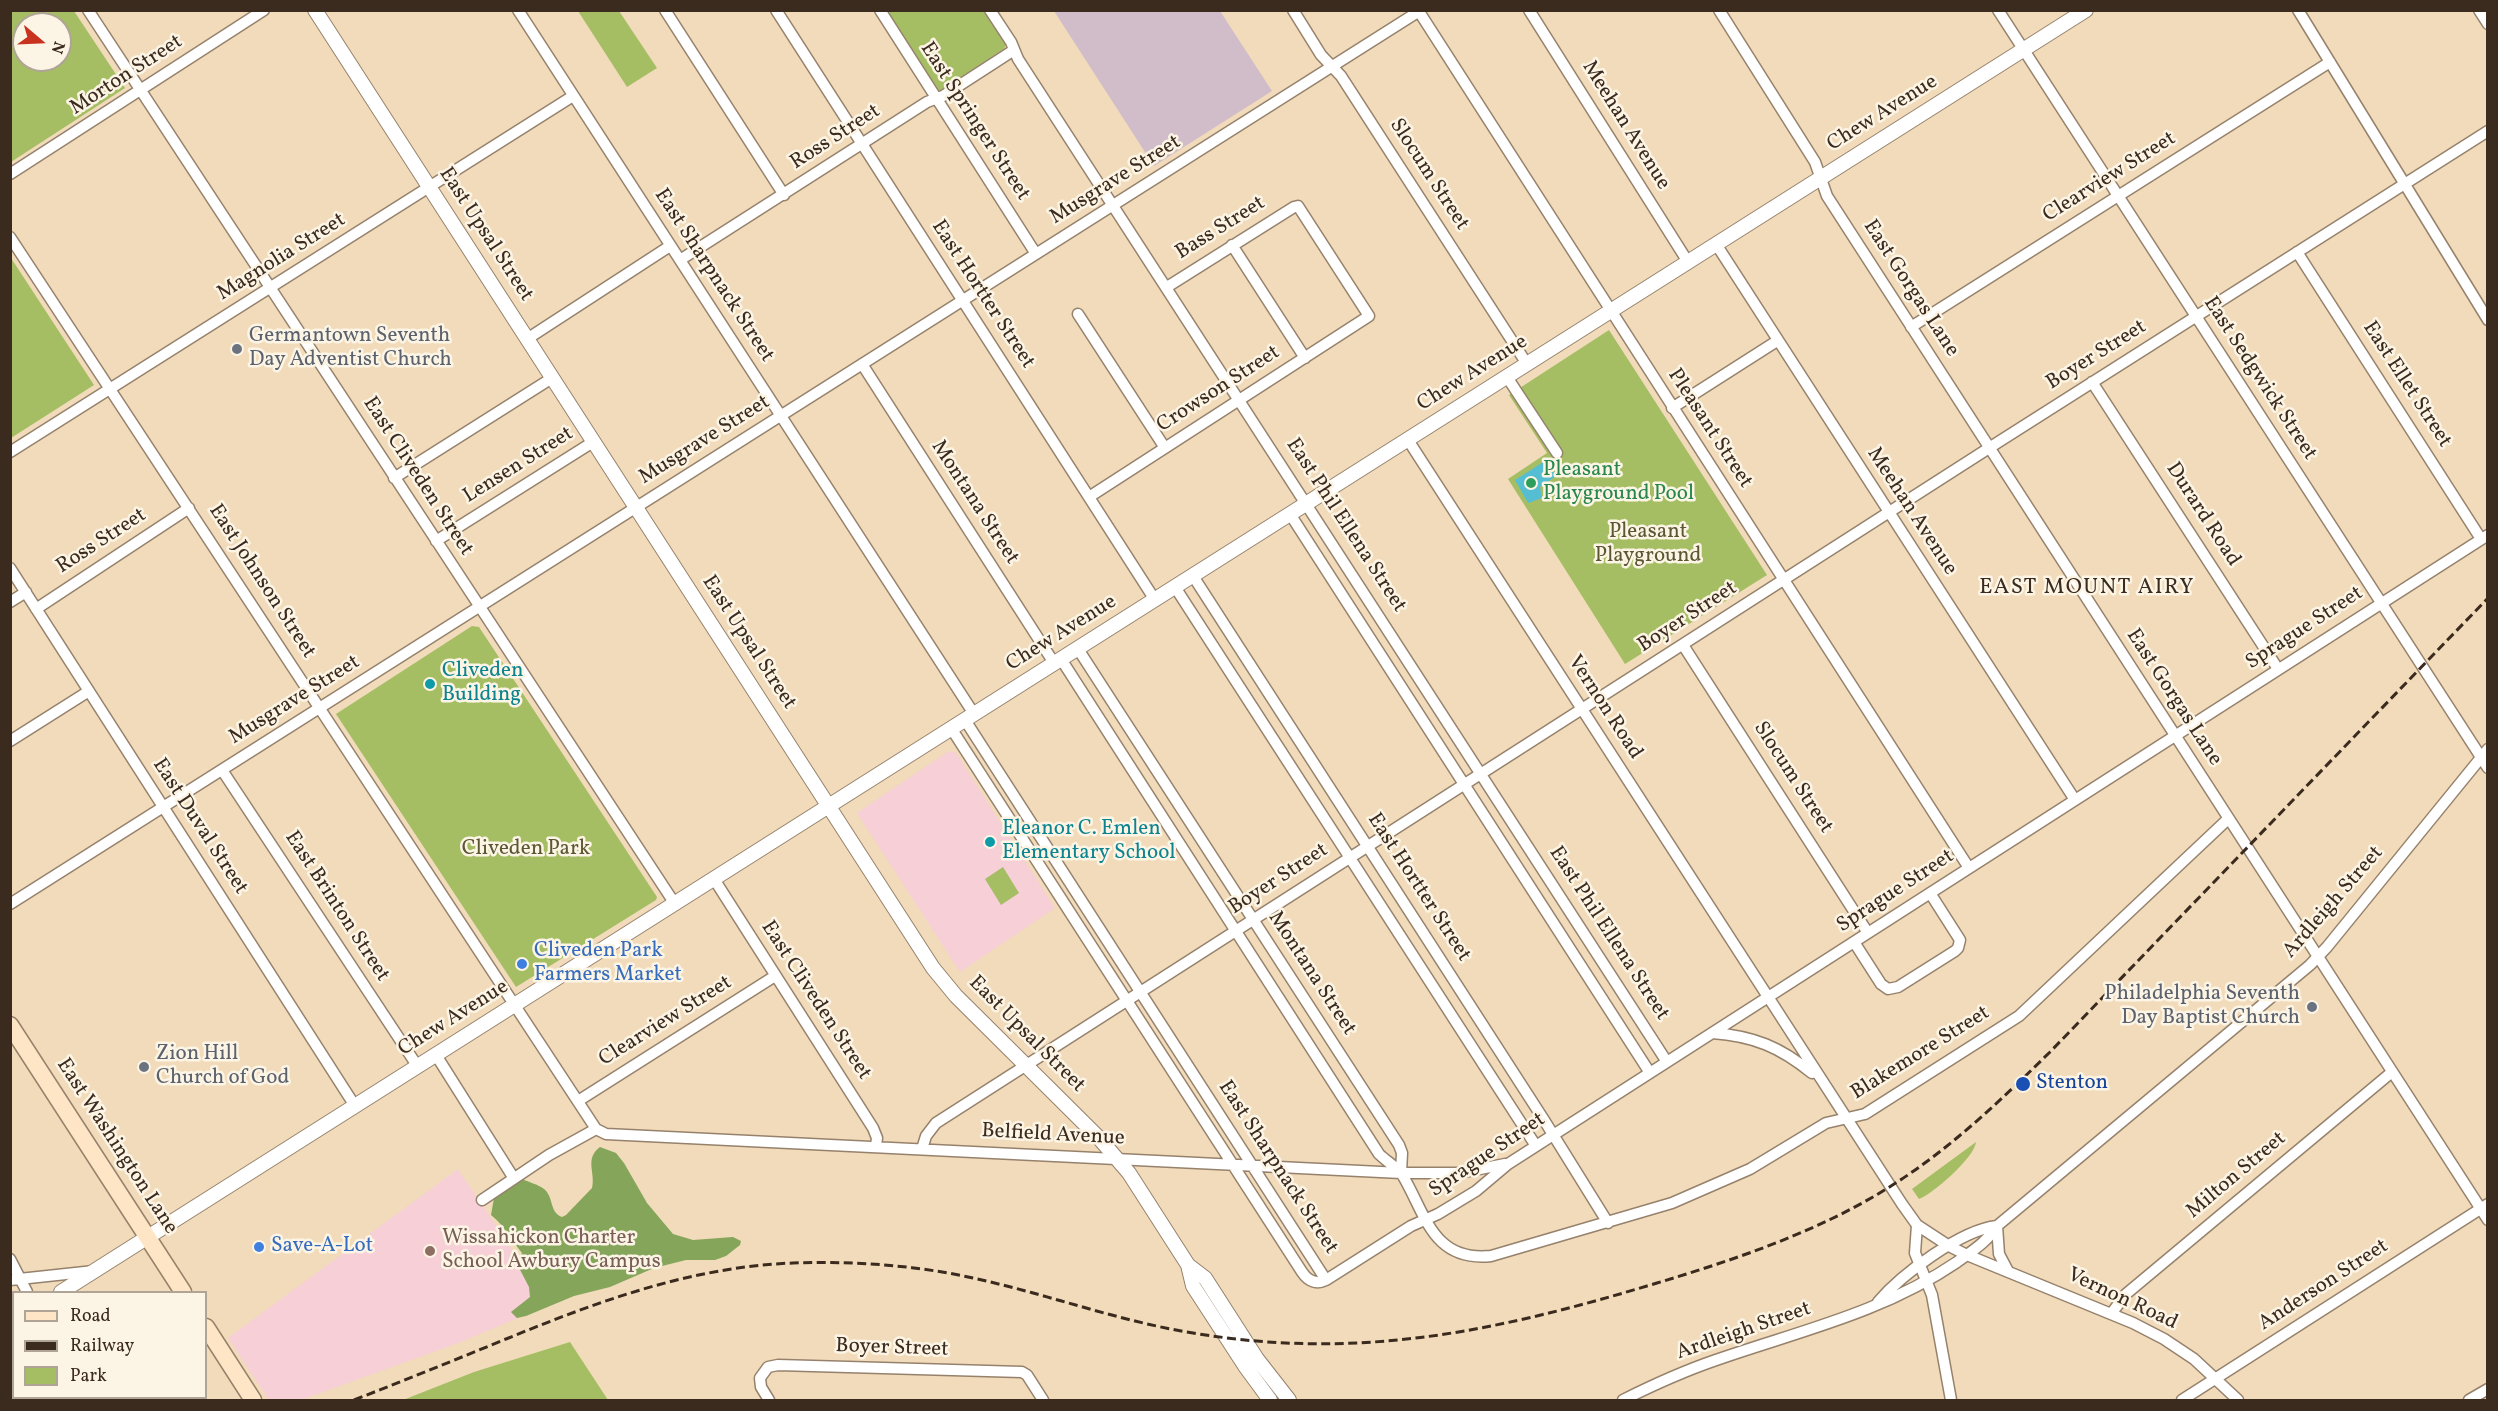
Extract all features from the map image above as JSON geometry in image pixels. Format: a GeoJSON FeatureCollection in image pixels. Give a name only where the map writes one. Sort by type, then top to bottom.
{"type":"FeatureCollection","features":[{"type":"Feature","properties":{"kind":"main road","name":"East Washington Lane"},"geometry":{"type":"LineString","coordinates":[[10,1025],[182,1291]]}},
{"type":"Feature","properties":{"kind":"main road"},"geometry":{"type":"LineString","coordinates":[[207,1329],[253,1401]]}},
{"type":"Feature","properties":{"kind":"street","name":"East Cliveden Street"},"geometry":{"type":"LineString","coordinates":[[88,10],[675,904]]}},
{"type":"Feature","properties":{"kind":"street","name":"Morton Street"},"geometry":{"type":"LineString","coordinates":[[10,174],[264,10]]}},
{"type":"Feature","properties":{"kind":"street","name":"East Upsal Street"},"geometry":{"type":"LineString","coordinates":[[315,10],[828,807],[940,976],[956,996],[1117,1158],[1139,1187],[1188,1265],[1193,1286],[1270,1401]]}},
{"type":"Feature","properties":{"kind":"street","name":"East Sharpnack Street"},"geometry":{"type":"LineString","coordinates":[[518,10],[780,416],[1140,992],[1326,1280],[1317,1283],[1305,1276],[951,729]]}},
{"type":"Feature","properties":{"kind":"street"},"geometry":{"type":"LineString","coordinates":[[665,10],[784,195]]}},
{"type":"Feature","properties":{"kind":"street","name":"East Hortter Street"},"geometry":{"type":"LineString","coordinates":[[776,10],[1155,600]]}},
{"type":"Feature","properties":{"kind":"street","name":"East Springer Street"},"geometry":{"type":"LineString","coordinates":[[880,10],[1036,254]]}},
{"type":"Feature","properties":{"kind":"street","name":"East Phil Ellena Street"},"geometry":{"type":"LineString","coordinates":[[990,10],[1113,206],[1667,1062]]}},
{"type":"Feature","properties":{"kind":"street","name":"Slocum Street"},"geometry":{"type":"LineString","coordinates":[[1293,10],[1321,55],[1341,76],[1527,364]]}},
{"type":"Feature","properties":{"kind":"street","name":"Meehan Avenue"},"geometry":{"type":"LineString","coordinates":[[1529,10],[1688,262]]}},
{"type":"Feature","properties":{"kind":"street","name":"East Gorgas Lane"},"geometry":{"type":"LineString","coordinates":[[1719,10],[1815,162],[1827,196],[2392,1072],[2484,1207],[2487,1220]]}},
{"type":"Feature","properties":{"kind":"street","name":"East Sedgwick Street"},"geometry":{"type":"LineString","coordinates":[[1998,10],[2381,603],[2484,753],[2487,768]]}},
{"type":"Feature","properties":{"kind":"street","name":"Chew Avenue"},"geometry":{"type":"LineString","coordinates":[[64,1291],[2086,10]]}},
{"type":"Feature","properties":{"kind":"street"},"geometry":{"type":"LineString","coordinates":[[2298,10],[2487,320]]}},
{"type":"Feature","properties":{"kind":"street"},"geometry":{"type":"LineString","coordinates":[[2479,10],[2487,24]]}},
{"type":"Feature","properties":{"kind":"street","name":"Musgrave Street"},"geometry":{"type":"LineString","coordinates":[[10,904],[1420,11]]}},
{"type":"Feature","properties":{"kind":"street","name":"Pleasant Street"},"geometry":{"type":"LineString","coordinates":[[1420,11],[1672,408],[1969,868]]}},
{"type":"Feature","properties":{"kind":"street","name":"Ross Street"},"geometry":{"type":"LineString","coordinates":[[680,260],[927,102],[1014,50]]}},
{"type":"Feature","properties":{"kind":"street","name":"Clearview Street"},"geometry":{"type":"LineString","coordinates":[[1911,327],[2330,62]]}},
{"type":"Feature","properties":{"kind":"street","name":"Magnolia Street"},"geometry":{"type":"LineString","coordinates":[[10,452],[573,96]]}},
{"type":"Feature","properties":{"kind":"street","name":"Boyer Street"},"geometry":{"type":"LineString","coordinates":[[922,1149],[926,1136],[936,1123],[2487,131]]}},
{"type":"Feature","properties":{"kind":"street","name":"Bass Street"},"geometry":{"type":"LineString","coordinates":[[1167,287],[1298,206],[1369,316]]}},
{"type":"Feature","properties":{"kind":"street","name":"East Johnson Street"},"geometry":{"type":"LineString","coordinates":[[10,237],[596,1130]]}},
{"type":"Feature","properties":{"kind":"street","name":"Meehan Avenue"},"geometry":{"type":"LineString","coordinates":[[1716,244],[2074,800]]}},
{"type":"Feature","properties":{"kind":"street"},"geometry":{"type":"LineString","coordinates":[[1233,245],[1305,358]]}},
{"type":"Feature","properties":{"kind":"street"},"geometry":{"type":"LineString","coordinates":[[526,339],[670,246]]}},
{"type":"Feature","properties":{"kind":"street","name":"East Ellet Street"},"geometry":{"type":"LineString","coordinates":[[2297,252],[2484,537]]}},
{"type":"Feature","properties":{"kind":"street"},"geometry":{"type":"LineString","coordinates":[[1078,314],[1166,448]]}},
{"type":"Feature","properties":{"kind":"street","name":"Crowson Street"},"geometry":{"type":"LineString","coordinates":[[1089,497],[1369,316]]}},
{"type":"Feature","properties":{"kind":"street"},"geometry":{"type":"LineString","coordinates":[[1672,408],[1778,341]]}},
{"type":"Feature","properties":{"kind":"street","name":"Montana Street"},"geometry":{"type":"LineString","coordinates":[[862,364],[1236,931],[1379,1154],[1401,1173],[1426,1220],[1443,1244],[1457,1253],[1473,1256]]}},
{"type":"Feature","properties":{"kind":"street"},"geometry":{"type":"LineString","coordinates":[[1507,377],[1557,453]]}},
{"type":"Feature","properties":{"kind":"street"},"geometry":{"type":"LineString","coordinates":[[394,478],[552,378]]}},
{"type":"Feature","properties":{"kind":"street","name":"Durard Road"},"geometry":{"type":"LineString","coordinates":[[2092,382],[2278,669]]}},
{"type":"Feature","properties":{"kind":"street","name":"Vernon Road"},"geometry":{"type":"LineString","coordinates":[[1408,440],[1820,1079],[1917,1225],[1949,1246],[1968,1255],[2111,1314],[2164,1339],[2194,1359],[2238,1401]]}},
{"type":"Feature","properties":{"kind":"street","name":"Lensen Street"},"geometry":{"type":"LineString","coordinates":[[436,541],[593,442]]}},
{"type":"Feature","properties":{"kind":"street","name":"Ross Street"},"geometry":{"type":"LineString","coordinates":[[36,609],[189,508]]}},
{"type":"Feature","properties":{"kind":"street","name":"East Phil Ellena Street"},"geometry":{"type":"LineString","coordinates":[[1290,514],[1650,1073]]}},
{"type":"Feature","properties":{"kind":"street","name":"Sprague Street"},"geometry":{"type":"LineString","coordinates":[[1326,1280],[1411,1226],[1438,1215],[1476,1191],[1508,1164],[1552,1135],[2484,537]]}},
{"type":"Feature","properties":{"kind":"street","name":"East Duval Street"},"geometry":{"type":"LineString","coordinates":[[10,568],[355,1106]]}},
{"type":"Feature","properties":{"kind":"street","name":"East Hortter Street"},"geometry":{"type":"LineString","coordinates":[[1193,576],[1608,1223]]}},
{"type":"Feature","properties":{"kind":"street","name":"East Hortter Street"},"geometry":{"type":"LineString","coordinates":[[1175,587],[1536,1146]]}},
{"type":"Feature","properties":{"kind":"street"},"geometry":{"type":"LineString","coordinates":[[10,602],[26,592]]}},
{"type":"Feature","properties":{"kind":"street","name":"Slocum Street"},"geometry":{"type":"LineString","coordinates":[[1683,645],[1868,933]]}},
{"type":"Feature","properties":{"kind":"street","name":"Montana Street"},"geometry":{"type":"LineString","coordinates":[[1078,648],[1399,1145],[1402,1153],[1401,1173]]}},
{"type":"Feature","properties":{"kind":"street"},"geometry":{"type":"LineString","coordinates":[[10,741],[89,691]]}},
{"type":"Feature","properties":{"kind":"street","name":"Ardleigh Street"},"geometry":{"type":"LineString","coordinates":[[1623,1401],[1696,1367],[1814,1329],[1878,1302],[1894,1299],[1928,1282],[1968,1255],[1989,1239],[1997,1226],[2318,957],[2484,753]]}},
{"type":"Feature","properties":{"kind":"street","name":"East Brinton Street"},"geometry":{"type":"LineString","coordinates":[[222,770],[418,1066]]}},
{"type":"Feature","properties":{"kind":"street","name":"Blakemore Street"},"geometry":{"type":"LineString","coordinates":[[1473,1256],[1491,1256],[1655,1209],[1712,1187],[1767,1160],[1826,1123],[1865,1114],[2019,1016],[2228,819]]}},
{"type":"Feature","properties":{"kind":"street","name":"East Cliveden Street"},"geometry":{"type":"LineString","coordinates":[[714,879],[873,1128],[876,1146]]}},
{"type":"Feature","properties":{"kind":"street"},"geometry":{"type":"LineString","coordinates":[[1854,942],[1881,984],[1888,990],[1898,987],[1917,975],[1954,951],[1960,944],[1958,936],[1930,893]]}},
{"type":"Feature","properties":{"kind":"street","name":"Clearview Street"},"geometry":{"type":"LineString","coordinates":[[578,1101],[775,976]]}},
{"type":"Feature","properties":{"kind":"street"},"geometry":{"type":"LineString","coordinates":[[1712,1033],[1747,1037],[1760,1041],[1783,1053],[1820,1079]]}},
{"type":"Feature","properties":{"kind":"street"},"geometry":{"type":"LineString","coordinates":[[436,1055],[513,1178]]}},
{"type":"Feature","properties":{"kind":"street","name":"Milton Street"},"geometry":{"type":"LineString","coordinates":[[2111,1314],[2126,1294],[2392,1072]]}},
{"type":"Feature","properties":{"kind":"street"},"geometry":{"type":"LineString","coordinates":[[482,1200],[574,1140],[596,1130]]}},
{"type":"Feature","properties":{"kind":"street","name":"Belfield Avenue"},"geometry":{"type":"LineString","coordinates":[[596,1130],[606,1134],[1401,1173],[1460,1173],[1508,1164]]}},
{"type":"Feature","properties":{"kind":"street","name":"Anderson Street"},"geometry":{"type":"LineString","coordinates":[[2182,1401],[2484,1207]]}},
{"type":"Feature","properties":{"kind":"street"},"geometry":{"type":"LineString","coordinates":[[1917,1225],[1914,1245],[1919,1266],[1928,1282],[1950,1401]]}},
{"type":"Feature","properties":{"kind":"street"},"geometry":{"type":"LineString","coordinates":[[1997,1226],[1999,1254],[2008,1272]]}},
{"type":"Feature","properties":{"kind":"street","name":"Ardleigh Street"},"geometry":{"type":"LineString","coordinates":[[1878,1302],[1896,1283],[1970,1232],[1997,1226]]}},
{"type":"Feature","properties":{"kind":"street"},"geometry":{"type":"LineString","coordinates":[[10,1259],[15,1279],[25,1291]]}},
{"type":"Feature","properties":{"kind":"street","name":"East Upsal Street"},"geometry":{"type":"LineString","coordinates":[[1188,1265],[1205,1278],[1257,1359],[1289,1401]]}},
{"type":"Feature","properties":{"kind":"street"},"geometry":{"type":"LineString","coordinates":[[15,1279],[96,1270]]}},
{"type":"Feature","properties":{"kind":"street","name":"Boyer Street"},"geometry":{"type":"LineString","coordinates":[[770,1401],[760,1383],[761,1374],[768,1367],[778,1365],[1025,1373],[1043,1401]]}},
{"type":"Feature","properties":{"kind":"street"},"geometry":{"type":"LineString","coordinates":[[2469,1401],[2487,1389]]}},
{"type":"Feature","properties":{"kind":"shaded area"},"geometry":{"type":"Polygon","coordinates":[[[1054,11],[1220,11],[1272,91],[1154,166],[1054,11]]]}},
{"type":"Feature","properties":{"kind":"shaded area","name":"Eleanor C. Emlen Elementary School"},"geometry":{"type":"Polygon","coordinates":[[[949,751],[956,753],[1055,908],[960,972],[857,813],[949,751]]]}},
{"type":"Feature","properties":{"kind":"shaded area","name":"Wissahickon Charter School Awbury Campus"},"geometry":{"type":"Polygon","coordinates":[[[458,1169],[549,1305],[461,1342],[301,1400],[269,1400],[228,1338],[458,1169]]]}},
{"type":"Feature","properties":{"kind":"green space"},"geometry":{"type":"Polygon","coordinates":[[[11,10],[74,11],[125,88],[11,162],[11,10]]]}},
{"type":"Feature","properties":{"kind":"green space"},"geometry":{"type":"Polygon","coordinates":[[[578,11],[619,11],[657,68],[627,87],[578,11]]]}},
{"type":"Feature","properties":{"kind":"green space"},"geometry":{"type":"Polygon","coordinates":[[[887,11],[984,11],[1006,45],[1004,49],[939,91],[887,11]]]}},
{"type":"Feature","properties":{"kind":"green space"},"geometry":{"type":"Polygon","coordinates":[[[11,258],[94,385],[10,438],[11,258]]]}},
{"type":"Feature","properties":{"kind":"green space","name":"Pleasant Playground"},"geometry":{"type":"Polygon","coordinates":[[[1609,330],[1767,575],[1625,664],[1508,479],[1547,453],[1509,395],[1609,330]]]}},
{"type":"Feature","properties":{"kind":"green space","name":"Cliveden Park"},"geometry":{"type":"Polygon","coordinates":[[[472,626],[479,627],[657,897],[656,900],[516,987],[336,714],[472,626]]]}},
{"type":"Feature","properties":{"kind":"green space"},"geometry":{"type":"Polygon","coordinates":[[[1003,867],[1019,893],[1001,905],[985,879],[1003,867]]]}},
{"type":"Feature","properties":{"kind":"green space"},"geometry":{"type":"Polygon","coordinates":[[[1976,1142],[1969,1157],[1952,1174],[1934,1190],[1919,1199],[1912,1189],[1976,1142]]]}},
{"type":"Feature","properties":{"kind":"green space"},"geometry":{"type":"Polygon","coordinates":[[[600,1147],[616,1153],[647,1203],[673,1234],[693,1240],[733,1237],[741,1241],[740,1245],[726,1256],[715,1260],[686,1260],[654,1268],[610,1287],[574,1296],[517,1318],[511,1312],[530,1297],[529,1287],[517,1264],[522,1253],[504,1228],[491,1215],[494,1198],[522,1179],[544,1189],[555,1212],[562,1217],[592,1188],[591,1161],[600,1147]]]}},
{"type":"Feature","properties":{"kind":"green space"},"geometry":{"type":"Polygon","coordinates":[[[570,1342],[608,1400],[403,1400],[474,1372],[570,1342]]]}},
{"type":"Feature","properties":{"kind":"water","name":"Pleasant Playground Pool"},"geometry":{"type":"Polygon","coordinates":[[[1545,461],[1556,476],[1540,487],[1542,498],[1528,503],[1515,480],[1545,461]]]}},
{"type":"Feature","properties":{"kind":"railway"},"geometry":{"type":"LineString","coordinates":[[354,1400],[611,1299],[682,1279],[755,1266],[838,1263],[928,1270],[1001,1284],[1165,1328],[1254,1341],[1314,1344],[1371,1342],[1484,1327],[1598,1300],[1747,1254],[1807,1230],[1864,1202],[1913,1172],[1974,1123],[2050,1052],[2488,598]]}},
{"type":"Feature","properties":{"kind":"place","name":"Germantown Seventh Day Adventist Church"},"geometry":{"type":"Point","coordinates":[237,349]}},
{"type":"Feature","properties":{"kind":"place","name":"Pleasant Playground Pool"},"geometry":{"type":"Point","coordinates":[1531,483]}},
{"type":"Feature","properties":{"kind":"place","name":"Cliveden Building"},"geometry":{"type":"Point","coordinates":[430,684]}},
{"type":"Feature","properties":{"kind":"place","name":"Eleanor C. Emlen Elementary School"},"geometry":{"type":"Point","coordinates":[990,842]}},
{"type":"Feature","properties":{"kind":"place","name":"Cliveden Park Farmers Market"},"geometry":{"type":"Point","coordinates":[522,964]}},
{"type":"Feature","properties":{"kind":"place","name":"Philadelphia Seventh Day Baptist Church"},"geometry":{"type":"Point","coordinates":[2312,1007]}},
{"type":"Feature","properties":{"kind":"place","name":"Zion Hill Church of God"},"geometry":{"type":"Point","coordinates":[144,1067]}},
{"type":"Feature","properties":{"kind":"place","name":"Stenton"},"geometry":{"type":"Point","coordinates":[2023,1084]}},
{"type":"Feature","properties":{"kind":"place","name":"Save-A-Lot"},"geometry":{"type":"Point","coordinates":[259,1247]}},
{"type":"Feature","properties":{"kind":"place","name":"Wissahickon Charter School Awbury Campus"},"geometry":{"type":"Point","coordinates":[430,1251]}},
{"type":"Feature","properties":{"kind":"district","name":"EAST MOUNT AIRY"},"geometry":{"type":"Point","coordinates":[2087,589]}}]}
